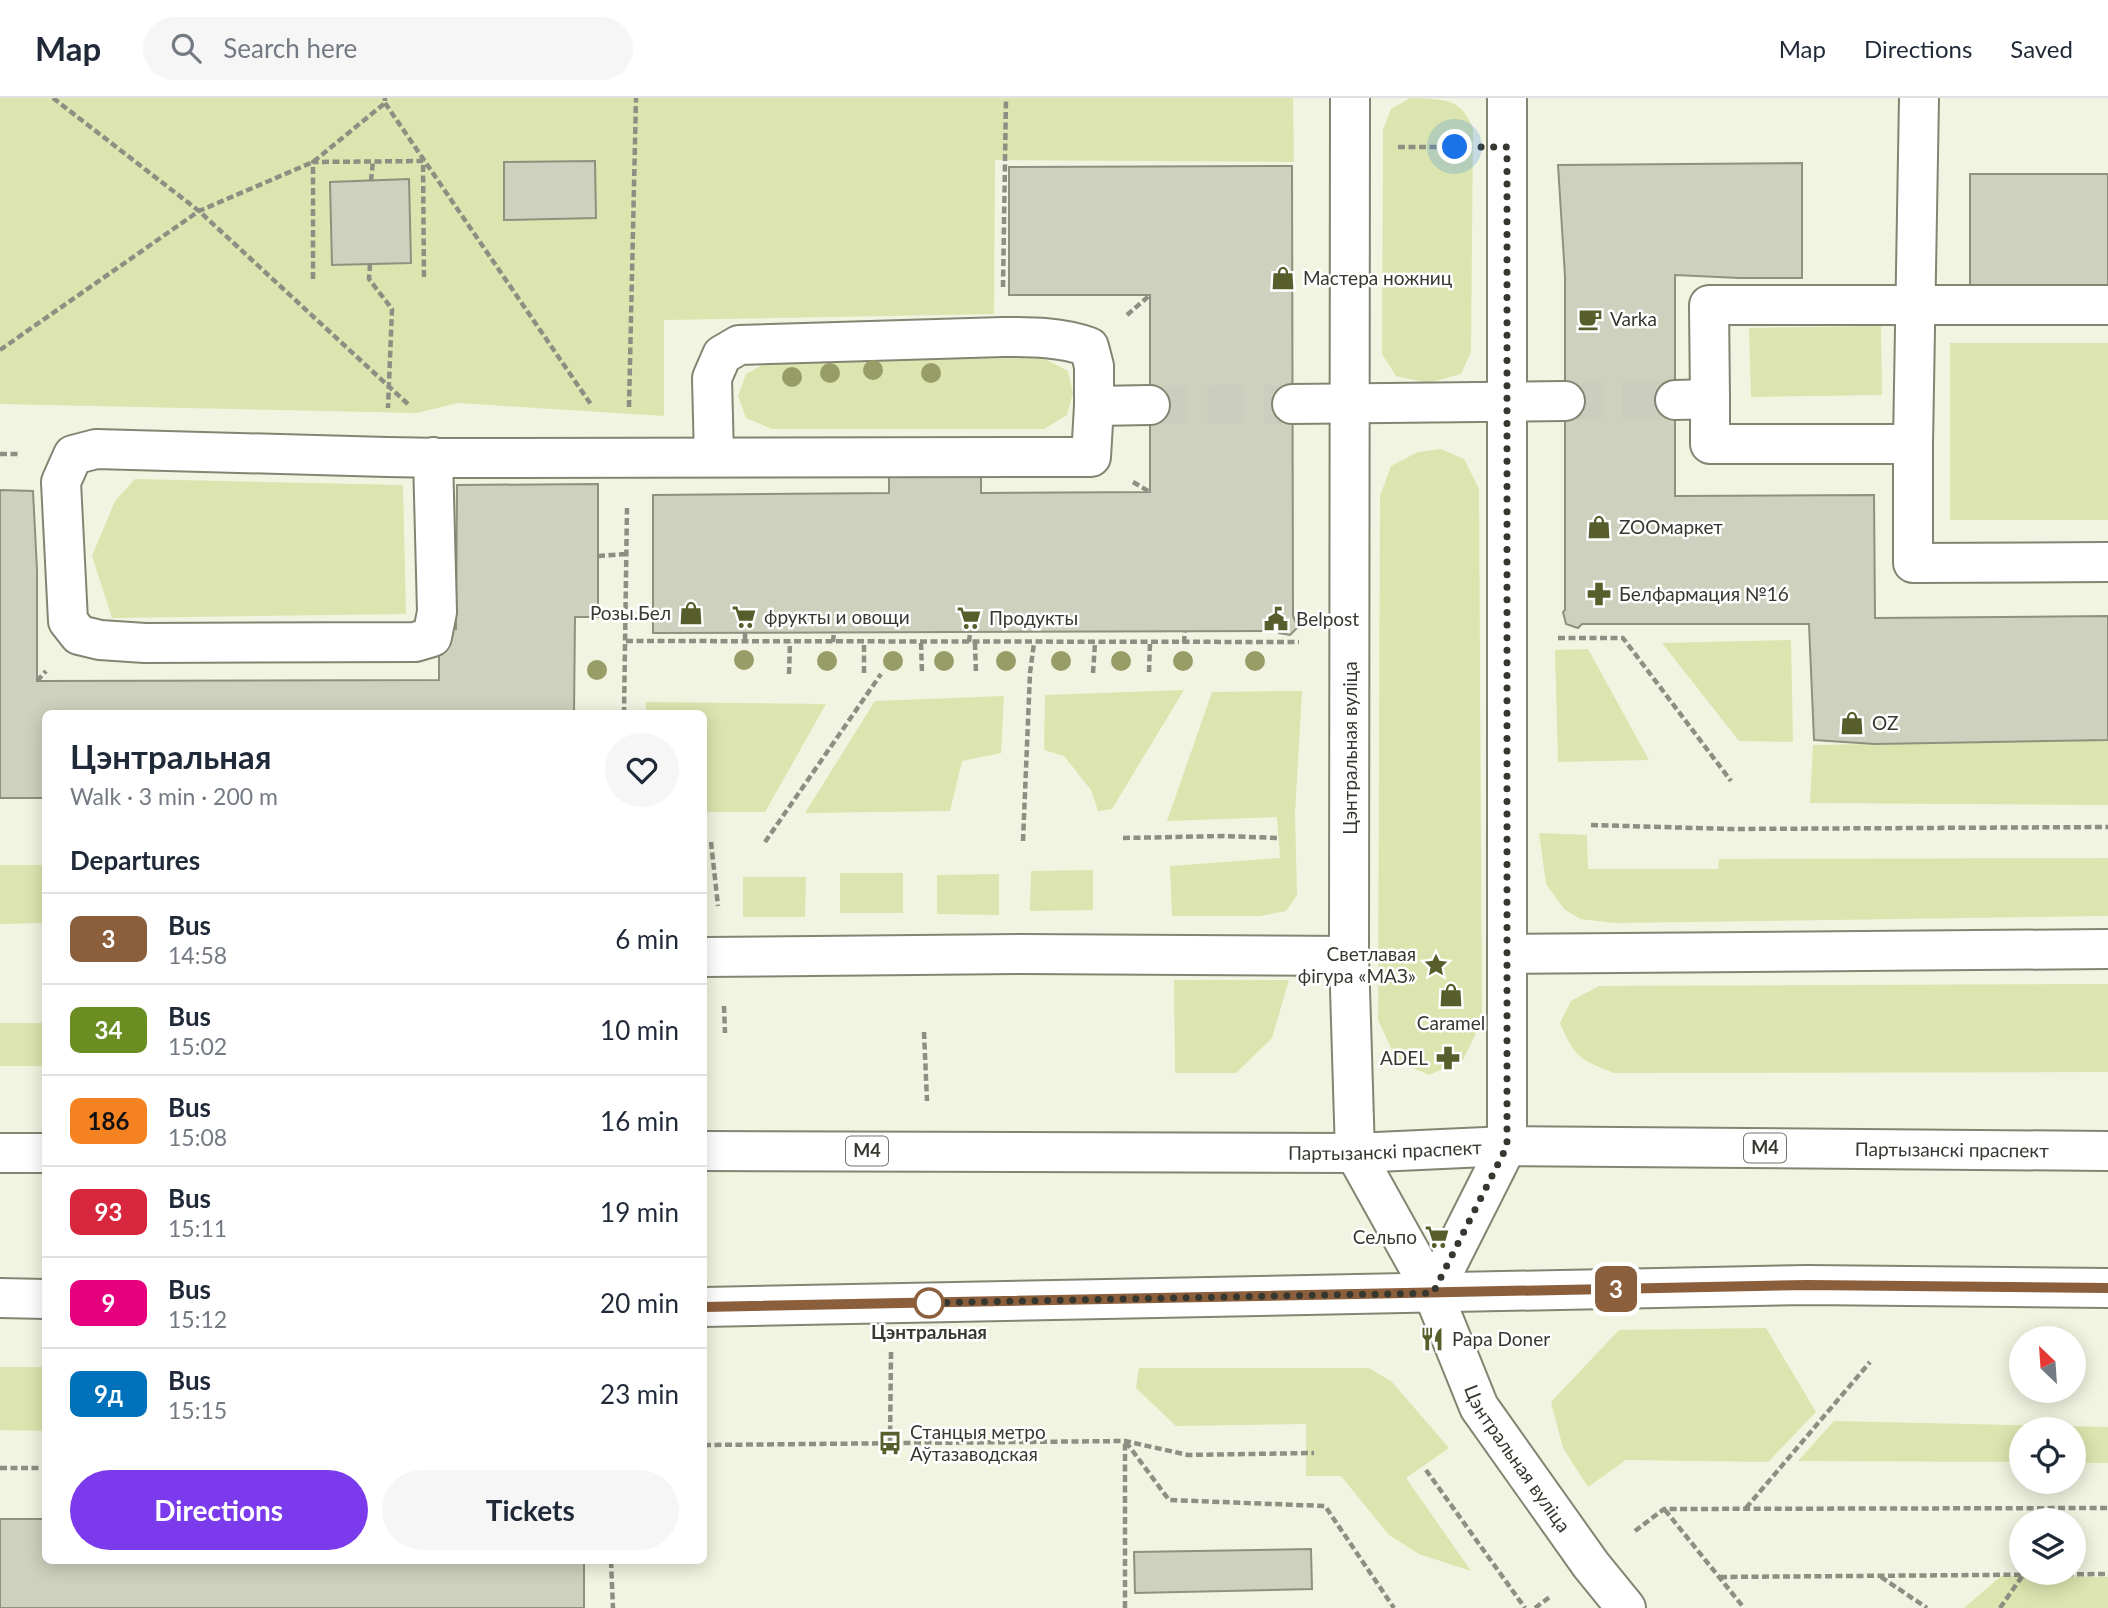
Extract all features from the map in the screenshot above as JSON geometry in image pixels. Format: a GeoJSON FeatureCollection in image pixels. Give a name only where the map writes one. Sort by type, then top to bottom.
{"type":"FeatureCollection","features":[{"type":"Feature","properties":{"kind":"street","name":"Цэнтральная вуліца"},"geometry":{"type":"LineString","coordinates":[[1350,98],[1349,956],[1355,1153],[1433,1293],[1479,1407],[1591,1564],[1626,1608]]}},
{"type":"Feature","properties":{"kind":"street"},"geometry":{"type":"LineString","coordinates":[[1433,1293],[1507,1146],[1507,98]]}},
{"type":"Feature","properties":{"kind":"street"},"geometry":{"type":"LineString","coordinates":[[1919,98],[1913,562],[2108,562]]}},
{"type":"Feature","properties":{"kind":"street"},"geometry":{"type":"LineString","coordinates":[[1913,444],[1710,444],[1692,400],[1709,305],[2108,306]]}},
{"type":"Feature","properties":{"kind":"street"},"geometry":{"type":"LineString","coordinates":[[438,458],[437,612],[432,637],[415,642],[145,643],[100,640],[79,635],[68,621],[61,482],[73,455],[96,449],[438,458],[1091,457],[1094,366],[1089,347],[1073,341],[1042,337],[738,345],[722,355],[712,378],[714,457]]}},
{"type":"Feature","properties":{"kind":"street"},"geometry":{"type":"LineString","coordinates":[[1292,404],[1565,401]]}},
{"type":"Feature","properties":{"kind":"street"},"geometry":{"type":"LineString","coordinates":[[1094,406],[1150,405]]}},
{"type":"Feature","properties":{"kind":"street"},"geometry":{"type":"LineString","coordinates":[[1507,954],[2108,948]]}},
{"type":"Feature","properties":{"kind":"street"},"geometry":{"type":"LineString","coordinates":[[707,957],[1023,954],[1349,956]]}},
{"type":"Feature","properties":{"kind":"street","name":"Партызанскі праспект"},"geometry":{"type":"LineString","coordinates":[[707,1151],[1355,1153],[1507,1146],[2108,1151]]}},
{"type":"Feature","properties":{"kind":"street"},"geometry":{"type":"LineString","coordinates":[[0,1153],[42,1153]]}},
{"type":"Feature","properties":{"kind":"street"},"geometry":{"type":"LineString","coordinates":[[707,1307],[1807,1285],[2108,1288]]}},
{"type":"Feature","properties":{"kind":"street"},"geometry":{"type":"LineString","coordinates":[[0,1298],[42,1298]]}},
{"type":"Feature","properties":{"kind":"path"},"geometry":{"type":"LineString","coordinates":[[53,98],[198,211],[389,385],[417,413],[438,458]]}},
{"type":"Feature","properties":{"kind":"path"},"geometry":{"type":"LineString","coordinates":[[627,458],[636,98]]}},
{"type":"Feature","properties":{"kind":"path"},"geometry":{"type":"LineString","coordinates":[[1003,247],[1006,98]]}},
{"type":"Feature","properties":{"kind":"path"},"geometry":{"type":"LineString","coordinates":[[0,349],[198,211],[313,162],[385,101],[423,161],[627,458]]}},
{"type":"Feature","properties":{"kind":"path"},"geometry":{"type":"LineString","coordinates":[[1350,147],[1507,147]]}},
{"type":"Feature","properties":{"kind":"path"},"geometry":{"type":"LineString","coordinates":[[371,181],[373,161]]}},
{"type":"Feature","properties":{"kind":"path"},"geometry":{"type":"LineString","coordinates":[[313,162],[423,161]]}},
{"type":"Feature","properties":{"kind":"path"},"geometry":{"type":"LineString","coordinates":[[423,161],[424,279]]}},
{"type":"Feature","properties":{"kind":"path"},"geometry":{"type":"LineString","coordinates":[[313,162],[313,279]]}},
{"type":"Feature","properties":{"kind":"path"},"geometry":{"type":"LineString","coordinates":[[370,264],[369,279],[392,309],[388,413]]}},
{"type":"Feature","properties":{"kind":"path"},"geometry":{"type":"LineString","coordinates":[[624,710],[627,499]]}},
{"type":"Feature","properties":{"kind":"path"},"geometry":{"type":"LineString","coordinates":[[598,555],[627,554]]}},
{"type":"Feature","properties":{"kind":"path"},"geometry":{"type":"LineString","coordinates":[[1184,643],[1185,631]]}},
{"type":"Feature","properties":{"kind":"path"},"geometry":{"type":"LineString","coordinates":[[834,632],[834,642]]}},
{"type":"Feature","properties":{"kind":"path"},"geometry":{"type":"LineString","coordinates":[[970,632],[976,674]]}},
{"type":"Feature","properties":{"kind":"path"},"geometry":{"type":"LineString","coordinates":[[745,633],[746,642]]}},
{"type":"Feature","properties":{"kind":"path"},"geometry":{"type":"LineString","coordinates":[[1547,639],[1623,638],[1731,781]]}},
{"type":"Feature","properties":{"kind":"path"},"geometry":{"type":"LineString","coordinates":[[626,641],[1184,643],[1295,640],[1303,643]]}},
{"type":"Feature","properties":{"kind":"path"},"geometry":{"type":"LineString","coordinates":[[789,674],[790,642]]}},
{"type":"Feature","properties":{"kind":"path"},"geometry":{"type":"LineString","coordinates":[[864,642],[864,673]]}},
{"type":"Feature","properties":{"kind":"path"},"geometry":{"type":"LineString","coordinates":[[921,642],[922,673]]}},
{"type":"Feature","properties":{"kind":"path"},"geometry":{"type":"LineString","coordinates":[[1023,841],[1030,673],[1034,643]]}},
{"type":"Feature","properties":{"kind":"path"},"geometry":{"type":"LineString","coordinates":[[1093,673],[1095,643]]}},
{"type":"Feature","properties":{"kind":"path"},"geometry":{"type":"LineString","coordinates":[[1149,673],[1150,643]]}},
{"type":"Feature","properties":{"kind":"path"},"geometry":{"type":"LineString","coordinates":[[765,842],[881,674]]}},
{"type":"Feature","properties":{"kind":"path"},"geometry":{"type":"LineString","coordinates":[[1591,825],[1731,829],[2108,827]]}},
{"type":"Feature","properties":{"kind":"path"},"geometry":{"type":"LineString","coordinates":[[1123,838],[1278,838]]}},
{"type":"Feature","properties":{"kind":"path"},"geometry":{"type":"LineString","coordinates":[[924,1032],[930,1151]]}},
{"type":"Feature","properties":{"kind":"path"},"geometry":{"type":"LineString","coordinates":[[890,1443],[892,1304]]}},
{"type":"Feature","properties":{"kind":"path"},"geometry":{"type":"LineString","coordinates":[[1745,1509],[1870,1362]]}},
{"type":"Feature","properties":{"kind":"path"},"geometry":{"type":"LineString","coordinates":[[1125,1441],[1125,1608]]}},
{"type":"Feature","properties":{"kind":"path"},"geometry":{"type":"LineString","coordinates":[[1125,1441],[1169,1500],[1325,1506],[1394,1608]]}},
{"type":"Feature","properties":{"kind":"path"},"geometry":{"type":"LineString","coordinates":[[707,1445],[1125,1441],[1188,1455],[1314,1453]]}},
{"type":"Feature","properties":{"kind":"path"},"geometry":{"type":"LineString","coordinates":[[0,1468],[42,1468]]}},
{"type":"Feature","properties":{"kind":"path"},"geometry":{"type":"LineString","coordinates":[[1426,1469],[1525,1608]]}},
{"type":"Feature","properties":{"kind":"path"},"geometry":{"type":"LineString","coordinates":[[1635,1531],[1664,1509],[2108,1508]]}},
{"type":"Feature","properties":{"kind":"path"},"geometry":{"type":"LineString","coordinates":[[1664,1509],[1744,1608]]}},
{"type":"Feature","properties":{"kind":"path"},"geometry":{"type":"LineString","coordinates":[[611,1564],[613,1608]]}},
{"type":"Feature","properties":{"kind":"path"},"geometry":{"type":"LineString","coordinates":[[2086,1574],[2108,1574]]}},
{"type":"Feature","properties":{"kind":"path"},"geometry":{"type":"LineString","coordinates":[[1720,1577],[2009,1575]]}},
{"type":"Feature","properties":{"kind":"path"},"geometry":{"type":"LineString","coordinates":[[1881,1577],[1927,1608]]}},
{"type":"Feature","properties":{"kind":"path"},"geometry":{"type":"LineString","coordinates":[[2000,1608],[2016,1585]]}},
{"type":"Feature","properties":{"kind":"path"},"geometry":{"type":"LineString","coordinates":[[1535,1608],[1551,1596]]}},
{"type":"Feature","properties":{"kind":"green space"},"geometry":{"type":"Polygon","coordinates":[[[0,98],[1293,98],[1294,162],[995,160],[994,314],[664,320],[664,416],[458,403],[417,413],[0,404],[0,98]]]}},
{"type":"Feature","properties":{"kind":"green space"},"geometry":{"type":"Polygon","coordinates":[[[1410,98],[1450,102],[1463,111],[1473,129],[1471,352],[1461,374],[1428,383],[1396,376],[1382,354],[1383,130],[1391,109],[1410,98]]]}},
{"type":"Feature","properties":{"kind":"green space"},"geometry":{"type":"Polygon","coordinates":[[[1881,326],[1882,395],[1751,397],[1749,328],[1881,326]]]}},
{"type":"Feature","properties":{"kind":"green space"},"geometry":{"type":"Polygon","coordinates":[[[1950,343],[2108,343],[2108,520],[1950,520],[1950,343]]]}},
{"type":"Feature","properties":{"kind":"green space"},"geometry":{"type":"Polygon","coordinates":[[[1043,358],[1068,371],[1073,393],[1067,415],[1044,429],[772,429],[746,418],[738,396],[746,374],[771,360],[1043,358]]]}},
{"type":"Feature","properties":{"kind":"green space"},"geometry":{"type":"Polygon","coordinates":[[[1441,449],[1464,459],[1479,489],[1482,1021],[1463,1060],[1429,1075],[1397,1061],[1378,1020],[1380,496],[1391,466],[1418,452],[1441,449]]]}},
{"type":"Feature","properties":{"kind":"green space"},"geometry":{"type":"Polygon","coordinates":[[[135,479],[403,485],[406,614],[112,618],[92,556],[115,501],[135,479]]]}},
{"type":"Feature","properties":{"kind":"green space"},"geometry":{"type":"Polygon","coordinates":[[[1791,640],[1793,742],[1739,741],[1662,643],[1791,640]]]}},
{"type":"Feature","properties":{"kind":"green space"},"geometry":{"type":"Polygon","coordinates":[[[1588,649],[1649,760],[1558,762],[1555,650],[1588,649]]]}},
{"type":"Feature","properties":{"kind":"green space"},"geometry":{"type":"Polygon","coordinates":[[[1184,690],[1112,809],[1098,811],[1091,790],[1064,756],[1044,750],[1045,695],[1184,690]]]}},
{"type":"Feature","properties":{"kind":"green space"},"geometry":{"type":"Polygon","coordinates":[[[1302,691],[1295,814],[1297,895],[1286,911],[1260,916],[1172,916],[1170,866],[1280,858],[1277,817],[1167,821],[1212,692],[1302,691]]]}},
{"type":"Feature","properties":{"kind":"green space"},"geometry":{"type":"Polygon","coordinates":[[[1004,696],[1001,753],[962,761],[950,811],[805,813],[875,701],[1004,696]]]}},
{"type":"Feature","properties":{"kind":"green space"},"geometry":{"type":"Polygon","coordinates":[[[646,702],[826,704],[765,812],[707,812],[707,710],[646,710],[646,702]]]}},
{"type":"Feature","properties":{"kind":"green space"},"geometry":{"type":"Polygon","coordinates":[[[2108,740],[2108,805],[1810,803],[1813,745],[2108,740]]]}},
{"type":"Feature","properties":{"kind":"green space"},"geometry":{"type":"Polygon","coordinates":[[[1539,833],[1587,835],[1588,869],[1718,869],[1719,859],[2108,858],[2108,916],[1614,923],[1580,919],[1564,909],[1546,884],[1539,833]]]}},
{"type":"Feature","properties":{"kind":"green space"},"geometry":{"type":"Polygon","coordinates":[[[0,865],[42,865],[42,923],[0,924],[0,865]]]}},
{"type":"Feature","properties":{"kind":"green space"},"geometry":{"type":"Polygon","coordinates":[[[1093,870],[1093,910],[1030,911],[1031,871],[1093,870]]]}},
{"type":"Feature","properties":{"kind":"green space"},"geometry":{"type":"Polygon","coordinates":[[[840,873],[903,873],[903,913],[840,913],[840,873]]]}},
{"type":"Feature","properties":{"kind":"green space"},"geometry":{"type":"Polygon","coordinates":[[[999,874],[999,915],[937,914],[937,875],[999,874]]]}},
{"type":"Feature","properties":{"kind":"green space"},"geometry":{"type":"Polygon","coordinates":[[[743,877],[806,877],[805,917],[743,917],[743,877]]]}},
{"type":"Feature","properties":{"kind":"green space"},"geometry":{"type":"Polygon","coordinates":[[[1174,980],[1289,980],[1272,1038],[1236,1073],[1175,1073],[1174,980]]]}},
{"type":"Feature","properties":{"kind":"green space"},"geometry":{"type":"Polygon","coordinates":[[[2108,984],[2108,1072],[1614,1073],[1585,1060],[1574,1051],[1560,1023],[1571,1001],[1599,986],[2108,984]]]}},
{"type":"Feature","properties":{"kind":"green space"},"geometry":{"type":"Polygon","coordinates":[[[0,1023],[42,1023],[42,1066],[0,1066],[0,1023]]]}},
{"type":"Feature","properties":{"kind":"green space"},"geometry":{"type":"Polygon","coordinates":[[[1766,1328],[1816,1412],[1768,1462],[1626,1460],[1588,1487],[1563,1448],[1551,1402],[1619,1330],[1766,1328]]]}},
{"type":"Feature","properties":{"kind":"green space"},"geometry":{"type":"Polygon","coordinates":[[[0,1367],[42,1367],[42,1431],[0,1430],[0,1367]]]}},
{"type":"Feature","properties":{"kind":"green space"},"geometry":{"type":"Polygon","coordinates":[[[1139,1368],[1369,1368],[1392,1382],[1449,1448],[1406,1478],[1471,1571],[1419,1554],[1389,1535],[1341,1476],[1306,1476],[1306,1424],[1176,1426],[1136,1388],[1139,1368]]]}},
{"type":"Feature","properties":{"kind":"green space"},"geometry":{"type":"Polygon","coordinates":[[[1834,1421],[2009,1425],[2009,1462],[1798,1461],[1834,1421]]]}},
{"type":"Feature","properties":{"kind":"green space"},"geometry":{"type":"Polygon","coordinates":[[[2086,1427],[2108,1427],[2108,1463],[2086,1463],[2086,1427]]]}},
{"type":"Feature","properties":{"kind":"green space"},"geometry":{"type":"Polygon","coordinates":[[[2001,1576],[2009,1576],[2009,1585],[2086,1585],[2086,1577],[2108,1577],[2108,1608],[1964,1608],[2001,1576]]]}},
{"type":"Feature","properties":{"kind":"building"},"geometry":{"type":"Polygon","coordinates":[[[595,161],[596,218],[504,220],[504,162],[595,161]]]}},
{"type":"Feature","properties":{"kind":"building"},"geometry":{"type":"Polygon","coordinates":[[[1802,163],[1802,278],[1675,275],[1675,496],[1874,495],[1875,618],[2108,616],[2108,740],[1875,744],[1814,740],[1809,624],[1582,624],[1578,628],[1566,624],[1563,612],[1565,276],[1558,165],[1802,163]]]}},
{"type":"Feature","properties":{"kind":"building"},"geometry":{"type":"Polygon","coordinates":[[[1292,166],[1293,616],[1298,627],[1290,635],[1278,631],[653,633],[653,495],[889,493],[889,473],[981,473],[981,493],[1150,492],[1150,295],[1009,295],[1009,167],[1292,166]]]}},
{"type":"Feature","properties":{"kind":"building"},"geometry":{"type":"Polygon","coordinates":[[[1970,174],[2108,174],[2108,290],[1970,290],[1970,174]]]}},
{"type":"Feature","properties":{"kind":"building"},"geometry":{"type":"Polygon","coordinates":[[[409,179],[411,263],[332,265],[330,182],[409,179]]]}},
{"type":"Feature","properties":{"kind":"building"},"geometry":{"type":"Polygon","coordinates":[[[598,484],[598,617],[575,617],[574,710],[42,710],[42,798],[0,798],[0,490],[33,491],[37,570],[37,681],[439,680],[439,629],[456,629],[457,485],[598,484]]]}},
{"type":"Feature","properties":{"kind":"building"},"geometry":{"type":"Polygon","coordinates":[[[0,1519],[42,1519],[42,1564],[584,1564],[584,1608],[0,1608],[0,1519]]]}},
{"type":"Feature","properties":{"kind":"building"},"geometry":{"type":"Polygon","coordinates":[[[1311,1549],[1312,1589],[1135,1593],[1134,1552],[1311,1549]]]}},
{"type":"Feature","properties":{"kind":"tunnel"},"geometry":{"type":"LineString","coordinates":[[1565,401],[1675,400]]}},
{"type":"Feature","properties":{"kind":"tunnel"},"geometry":{"type":"LineString","coordinates":[[1150,405],[1292,404]]}},
{"type":"Feature","properties":{"kind":"bus line","name":"3"},"geometry":{"type":"LineString","coordinates":[[707,1307],[1807,1285],[2108,1288]]}},
{"type":"Feature","properties":{"kind":"place","name":"Мастера ножниц"},"geometry":{"type":"Point","coordinates":[1283,278]}},
{"type":"Feature","properties":{"kind":"place","name":"Varka"},"geometry":{"type":"Point","coordinates":[1590,319]}},
{"type":"Feature","properties":{"kind":"place","name":"ZOOмаркет"},"geometry":{"type":"Point","coordinates":[1599,527]}},
{"type":"Feature","properties":{"kind":"place","name":"Белфармация №16"},"geometry":{"type":"Point","coordinates":[1599,594]}},
{"type":"Feature","properties":{"kind":"place","name":"Розы.Бел"},"geometry":{"type":"Point","coordinates":[691,613]}},
{"type":"Feature","properties":{"kind":"place","name":"фрукты и овощи"},"geometry":{"type":"Point","coordinates":[744,617]}},
{"type":"Feature","properties":{"kind":"place","name":"Продукты"},"geometry":{"type":"Point","coordinates":[969,618]}},
{"type":"Feature","properties":{"kind":"place","name":"Belpost"},"geometry":{"type":"Point","coordinates":[1276,619]}},
{"type":"Feature","properties":{"kind":"place","name":"OZ"},"geometry":{"type":"Point","coordinates":[1852,723]}},
{"type":"Feature","properties":{"kind":"place","name":"Светлавая фігура «МАЗ»"},"geometry":{"type":"Point","coordinates":[1436,965]}},
{"type":"Feature","properties":{"kind":"place","name":"Caramel"},"geometry":{"type":"Point","coordinates":[1451,995]}},
{"type":"Feature","properties":{"kind":"place","name":"ADEL"},"geometry":{"type":"Point","coordinates":[1448,1058]}},
{"type":"Feature","properties":{"kind":"place","name":"Сельпо"},"geometry":{"type":"Point","coordinates":[1437,1237]}},
{"type":"Feature","properties":{"kind":"place","name":"Цэнтральная"},"geometry":{"type":"Point","coordinates":[929,1303]}},
{"type":"Feature","properties":{"kind":"place","name":"Papa Doner"},"geometry":{"type":"Point","coordinates":[1432,1339]}},
{"type":"Feature","properties":{"kind":"place","name":"Станцыя метро Аўтазаводская"},"geometry":{"type":"Point","coordinates":[890,1443]}},
{"type":"Feature","properties":{"kind":"route"},"geometry":{"type":"LineString","coordinates":[[929,1303],[919,1303],[1433,1293],[1507,1146],[1507,147],[1455,147]]}}]}
